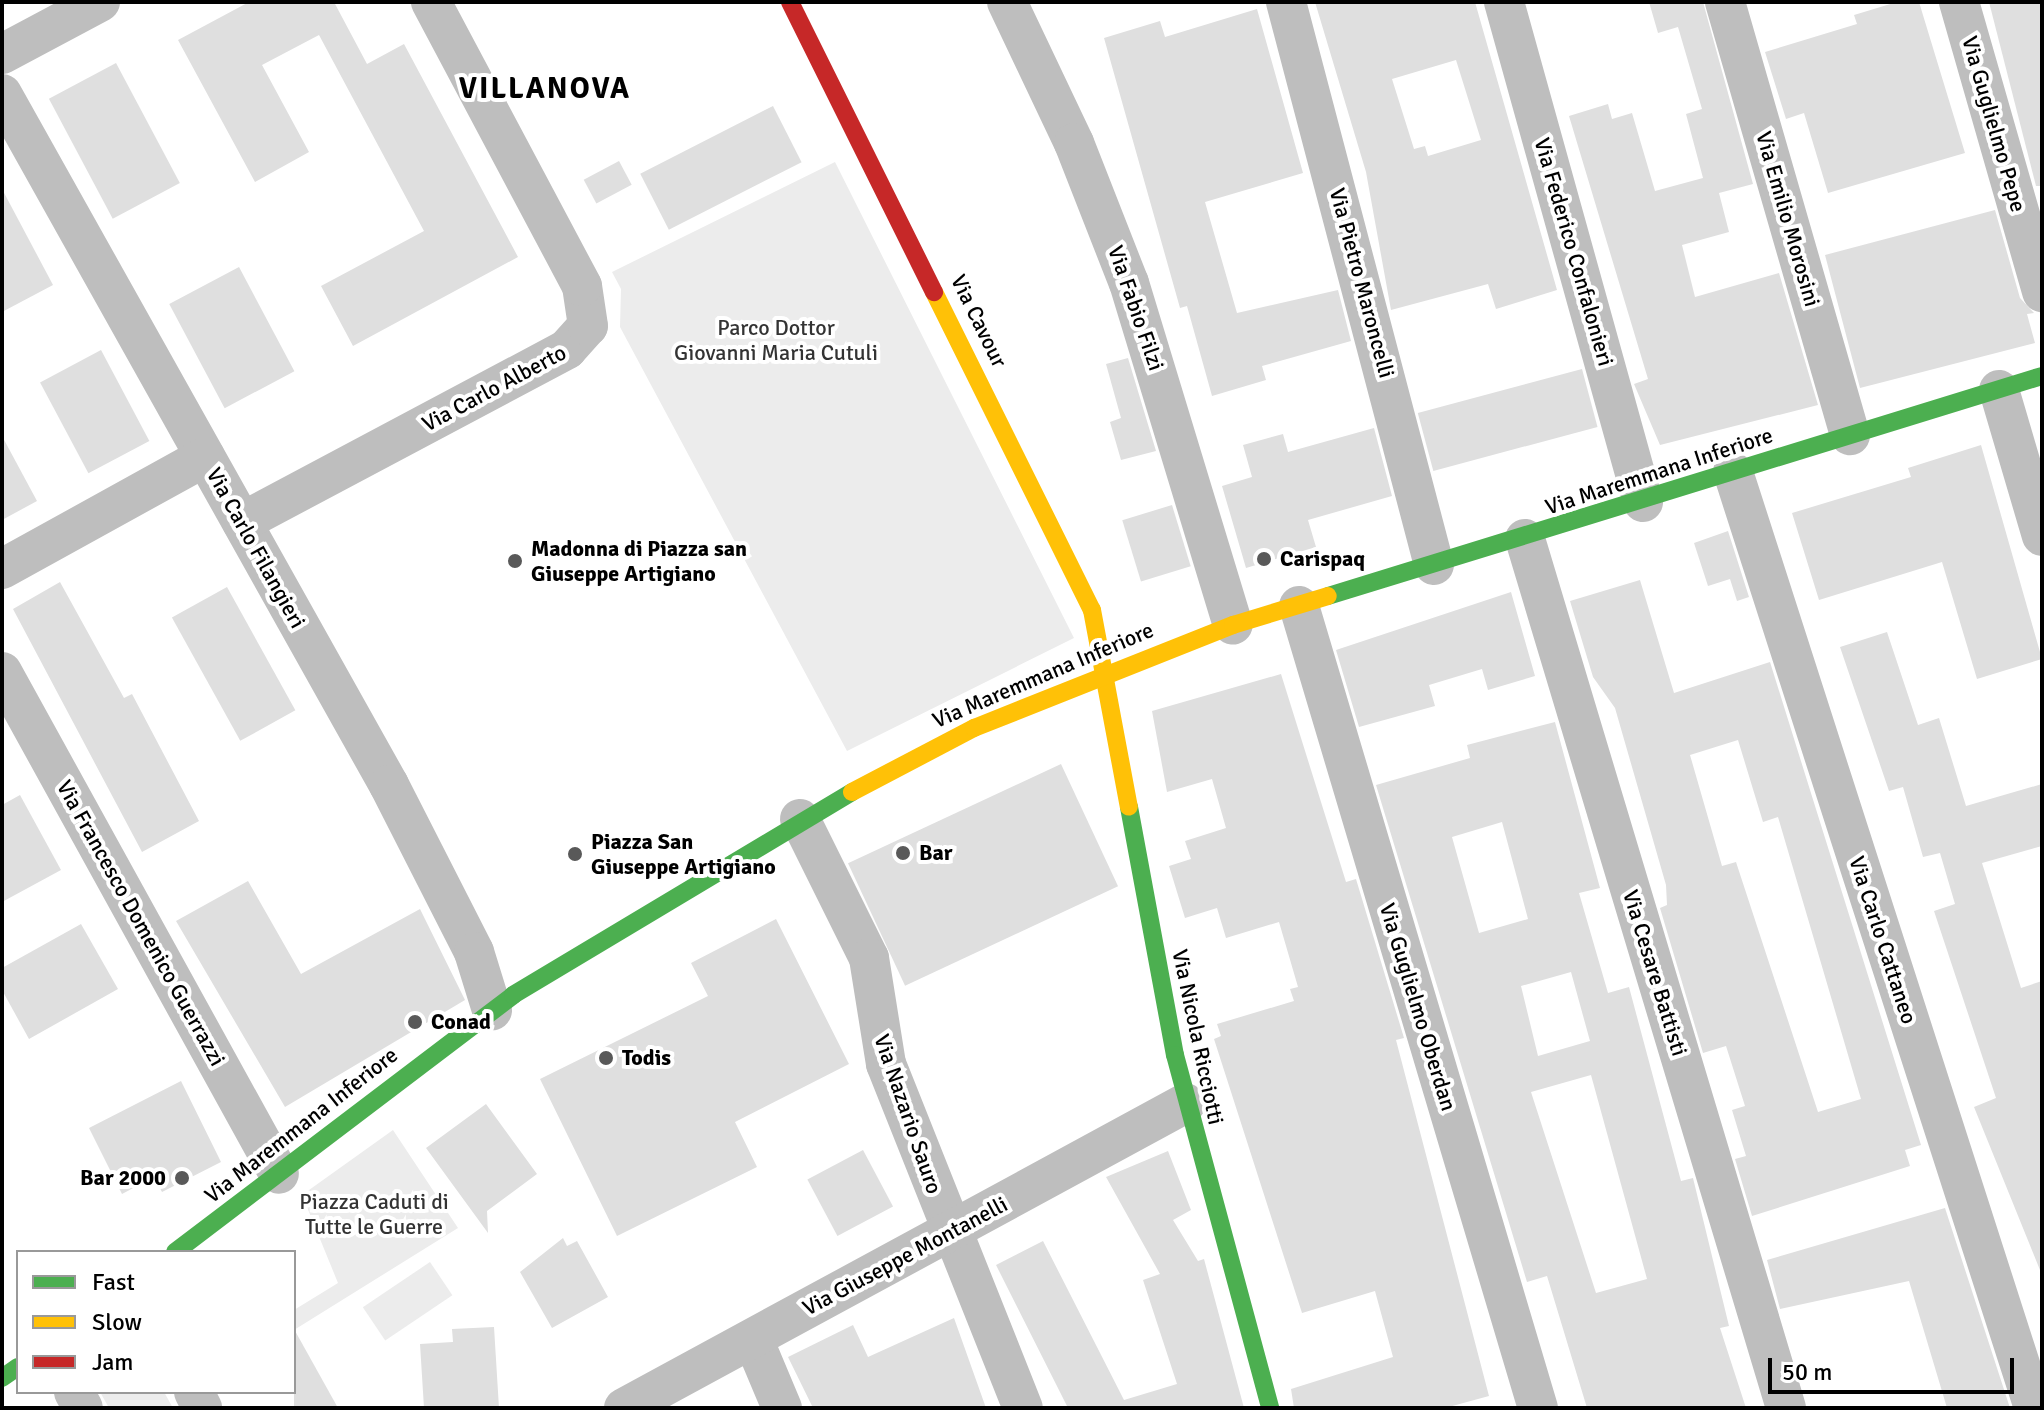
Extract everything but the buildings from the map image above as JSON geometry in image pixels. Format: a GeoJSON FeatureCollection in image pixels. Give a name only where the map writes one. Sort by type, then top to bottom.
{"type":"FeatureCollection","features":[{"type":"Feature","properties":{"kind":"main road","name":"Via Cavour"},"geometry":{"type":"LineString","coordinates":[[790,2],[1077,574],[1107,669]]}},
{"type":"Feature","properties":{"kind":"main road","name":"Via Maremmana Inferiore"},"geometry":{"type":"LineString","coordinates":[[178,1250],[492,1010],[800,819],[974,728],[1107,669],[1233,625],[1525,539],[2042,376]]}},
{"type":"Feature","properties":{"kind":"main road","name":"Via Nicola Ricciotti"},"geometry":{"type":"LineString","coordinates":[[1107,669],[1186,1103],[1270,1408]]}},
{"type":"Feature","properties":{"kind":"street"},"geometry":{"type":"LineString","coordinates":[[2,54],[100,2]]}},
{"type":"Feature","properties":{"kind":"street","name":"Via Carlo Alberto"},"geometry":{"type":"LineString","coordinates":[[242,522],[567,349],[588,326],[582,286],[431,2]]}},
{"type":"Feature","properties":{"kind":"street","name":"Via Fabio Filzi"},"geometry":{"type":"LineString","coordinates":[[1007,2],[1124,271],[1233,625]]}},
{"type":"Feature","properties":{"kind":"street","name":"Via Pietro Maroncelli"},"geometry":{"type":"LineString","coordinates":[[1286,2],[1434,565]]}},
{"type":"Feature","properties":{"kind":"street","name":"Via Federico Confalonieri"},"geometry":{"type":"LineString","coordinates":[[1504,2],[1643,502]]}},
{"type":"Feature","properties":{"kind":"street","name":"Via Emilio Morosini"},"geometry":{"type":"LineString","coordinates":[[1725,2],[1850,435]]}},
{"type":"Feature","properties":{"kind":"street","name":"Via Guglielmo Pepe"},"geometry":{"type":"LineString","coordinates":[[1959,2],[2042,292]]}},
{"type":"Feature","properties":{"kind":"street","name":"Via Carlo Filangieri"},"geometry":{"type":"LineString","coordinates":[[2,94],[396,799],[474,952],[492,1010]]}},
{"type":"Feature","properties":{"kind":"street"},"geometry":{"type":"LineString","coordinates":[[1999,390],[2042,536]]}},
{"type":"Feature","properties":{"kind":"street"},"geometry":{"type":"LineString","coordinates":[[2,569],[205,457]]}},
{"type":"Feature","properties":{"kind":"street","name":"Via Carlo Cattaneo"},"geometry":{"type":"LineString","coordinates":[[1733,472],[2034,1408]]}},
{"type":"Feature","properties":{"kind":"street","name":"Via Cesare Battisti"},"geometry":{"type":"LineString","coordinates":[[1525,539],[1786,1408]]}},
{"type":"Feature","properties":{"kind":"street","name":"Via Guglielmo Oberdan"},"geometry":{"type":"LineString","coordinates":[[1299,606],[1538,1408]]}},
{"type":"Feature","properties":{"kind":"street","name":"Via Francesco Domenico Guerrazzi"},"geometry":{"type":"LineString","coordinates":[[2,672],[279,1174]]}},
{"type":"Feature","properties":{"kind":"street","name":"Via Nazario Sauro"},"geometry":{"type":"LineString","coordinates":[[800,819],[869,958],[883,1055],[949,1233],[1023,1408]]}},
{"type":"Feature","properties":{"kind":"street","name":"Via Giuseppe Montanelli"},"geometry":{"type":"LineString","coordinates":[[624,1408],[1186,1103]]}},
{"type":"Feature","properties":{"kind":"street"},"geometry":{"type":"LineString","coordinates":[[753,1339],[782,1408]]}},
{"type":"Feature","properties":{"kind":"green space","name":"Parco Dottor Giovanni Maria Cutuli"},"geometry":{"type":"Polygon","coordinates":[[[835,162],[1074,638],[847,751],[620,327],[621,289],[612,272],[835,162]]]}},
{"type":"Feature","properties":{"kind":"green space","name":"Piazza Caduti di Tutte le Guerre"},"geometry":{"type":"Polygon","coordinates":[[[393,1130],[458,1228],[296,1329],[296,1309],[338,1283],[302,1195],[393,1130]]]}},
{"type":"Feature","properties":{"kind":"green space"},"geometry":{"type":"Polygon","coordinates":[[[430,1262],[452,1295],[385,1340],[363,1307],[430,1262]]]}},
{"type":"Feature","properties":{"kind":"green space"},"geometry":{"type":"Polygon","coordinates":[[[101,1394],[165,1394],[173,1408],[109,1408],[101,1394]]]}},
{"type":"Feature","properties":{"kind":"traffic: fast"},"geometry":{"type":"LineString","coordinates":[[1328,596],[2042,376]]}},
{"type":"Feature","properties":{"kind":"traffic: fast"},"geometry":{"type":"LineString","coordinates":[[178,1250],[513,995],[852,792]]}},
{"type":"Feature","properties":{"kind":"traffic: fast"},"geometry":{"type":"LineString","coordinates":[[1129,807],[1175,1055],[1270,1408]]}},
{"type":"Feature","properties":{"kind":"traffic: fast"},"geometry":{"type":"LineString","coordinates":[[2,1378],[16,1368]]}},
{"type":"Feature","properties":{"kind":"traffic: slow"},"geometry":{"type":"LineString","coordinates":[[934,292],[1092,610],[1129,807]]}},
{"type":"Feature","properties":{"kind":"traffic: slow"},"geometry":{"type":"LineString","coordinates":[[852,792],[974,728],[1233,625],[1328,596]]}},
{"type":"Feature","properties":{"kind":"traffic: jam"},"geometry":{"type":"LineString","coordinates":[[790,2],[934,292]]}},
{"type":"Feature","properties":{"kind":"place","name":"Carispaq"},"geometry":{"type":"Point","coordinates":[1264,559]}},
{"type":"Feature","properties":{"kind":"place","name":"Madonna di Piazza san Giuseppe Artigiano"},"geometry":{"type":"Point","coordinates":[515,561]}},
{"type":"Feature","properties":{"kind":"place","name":"Bar"},"geometry":{"type":"Point","coordinates":[903,853]}},
{"type":"Feature","properties":{"kind":"place","name":"Piazza San Giuseppe Artigiano"},"geometry":{"type":"Point","coordinates":[575,854]}},
{"type":"Feature","properties":{"kind":"place","name":"Conad"},"geometry":{"type":"Point","coordinates":[415,1022]}},
{"type":"Feature","properties":{"kind":"place","name":"Todis"},"geometry":{"type":"Point","coordinates":[606,1058]}},
{"type":"Feature","properties":{"kind":"place","name":"Bar 2000"},"geometry":{"type":"Point","coordinates":[182,1178]}},
{"type":"Feature","properties":{"kind":"district","name":"VILLANOVA"},"geometry":{"type":"Point","coordinates":[545,89]}}]}
